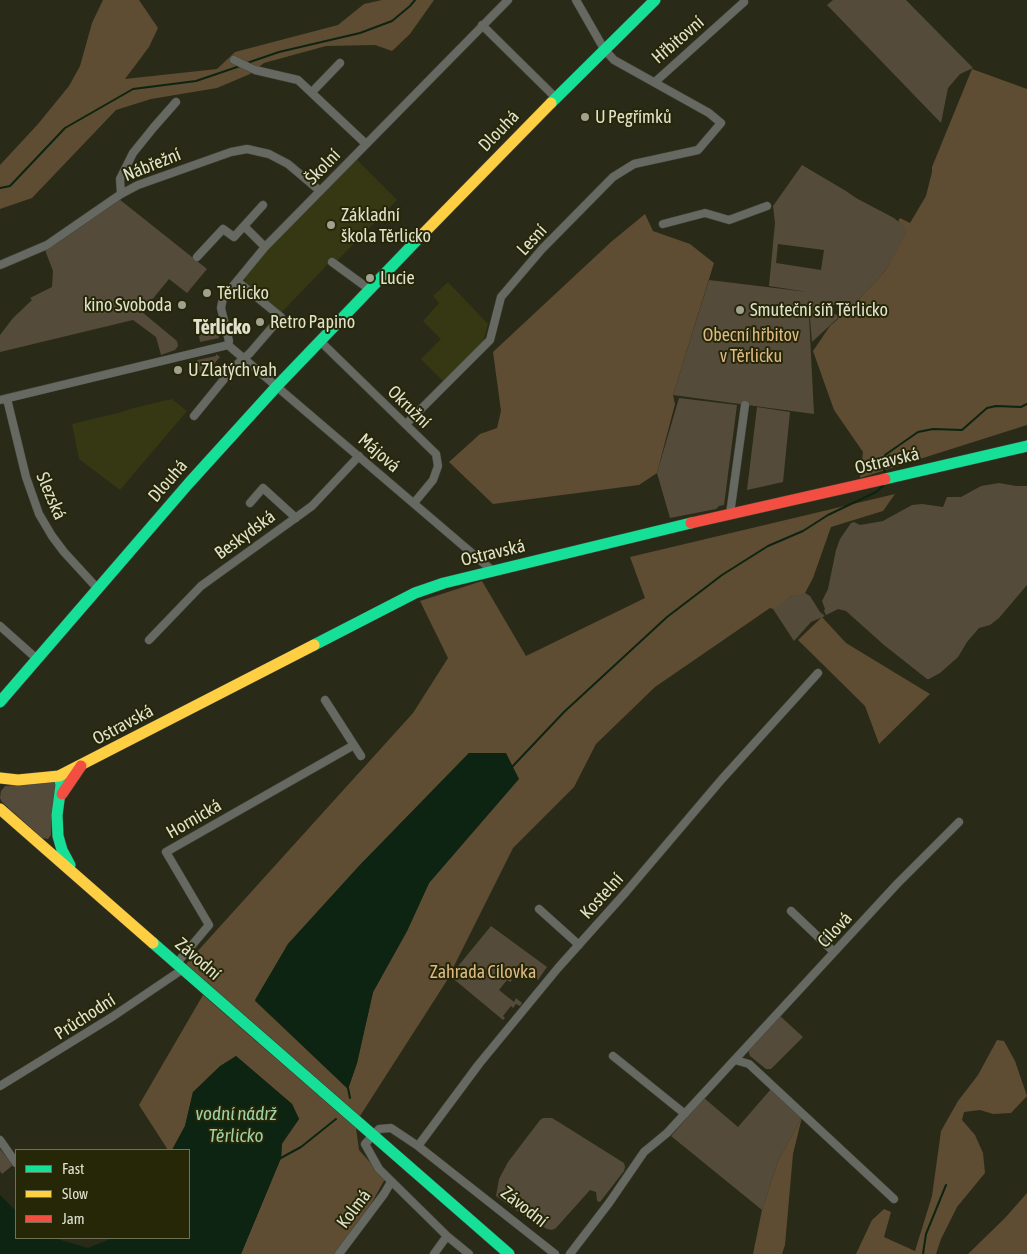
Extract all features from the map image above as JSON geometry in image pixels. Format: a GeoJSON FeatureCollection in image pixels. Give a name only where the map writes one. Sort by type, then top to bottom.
{"type":"FeatureCollection","features":[{"type":"Feature","properties":{"kind":"main road","name":"Dlouhá"},"geometry":{"type":"LineString","coordinates":[[0,702],[189,483],[277,386],[556,98],[655,0]]}},
{"type":"Feature","properties":{"kind":"main road","name":"Ostravská"},"geometry":{"type":"LineString","coordinates":[[1,779],[18,780],[59,776],[415,593],[444,583],[730,514],[1027,446]]}},
{"type":"Feature","properties":{"kind":"main road"},"geometry":{"type":"LineString","coordinates":[[61,796],[81,766]]}},
{"type":"Feature","properties":{"kind":"main road"},"geometry":{"type":"LineString","coordinates":[[59,776],[62,785],[58,816],[58,836],[62,850],[75,873]]}},
{"type":"Feature","properties":{"kind":"main road","name":"Závodní"},"geometry":{"type":"LineString","coordinates":[[0,809],[508,1254]]}},
{"type":"Feature","properties":{"kind":"main road"},"geometry":{"type":"LineString","coordinates":[[38,841],[48,844],[58,836]]}},
{"type":"Feature","properties":{"kind":"street","name":"Školní"},"geometry":{"type":"LineString","coordinates":[[228,345],[229,341],[221,308],[222,298],[265,246],[508,0]]}},
{"type":"Feature","properties":{"kind":"street"},"geometry":{"type":"LineString","coordinates":[[580,2],[604,49]]}},
{"type":"Feature","properties":{"kind":"street","name":"Hřbitovní"},"geometry":{"type":"LineString","coordinates":[[655,82],[744,2]]}},
{"type":"Feature","properties":{"kind":"street"},"geometry":{"type":"LineString","coordinates":[[482,25],[556,98]]}},
{"type":"Feature","properties":{"kind":"street","name":"Hřbitovní"},"geometry":{"type":"LineString","coordinates":[[604,49],[614,60],[709,113],[721,124]]}},
{"type":"Feature","properties":{"kind":"street"},"geometry":{"type":"LineString","coordinates":[[234,60],[255,70],[298,80],[366,144]]}},
{"type":"Feature","properties":{"kind":"street"},"geometry":{"type":"LineString","coordinates":[[312,92],[340,63]]}},
{"type":"Feature","properties":{"kind":"street"},"geometry":{"type":"LineString","coordinates":[[121,194],[120,179],[133,153],[176,102]]}},
{"type":"Feature","properties":{"kind":"street","name":"Lesní"},"geometry":{"type":"LineString","coordinates":[[406,424],[490,340],[501,297],[542,249],[613,177],[634,164],[698,150],[721,124]]}},
{"type":"Feature","properties":{"kind":"street","name":"Nábřežní"},"geometry":{"type":"LineString","coordinates":[[0,266],[47,246],[121,194],[138,185],[231,152],[247,149],[269,154],[288,164],[320,191]]}},
{"type":"Feature","properties":{"kind":"street"},"geometry":{"type":"LineString","coordinates":[[197,257],[223,229],[234,237],[263,205]]}},
{"type":"Feature","properties":{"kind":"street"},"geometry":{"type":"LineString","coordinates":[[663,224],[705,212],[729,220],[767,206]]}},
{"type":"Feature","properties":{"kind":"street"},"geometry":{"type":"LineString","coordinates":[[244,226],[265,246]]}},
{"type":"Feature","properties":{"kind":"street"},"geometry":{"type":"LineString","coordinates":[[332,262],[369,289]]}},
{"type":"Feature","properties":{"kind":"street"},"geometry":{"type":"LineString","coordinates":[[194,416],[234,367],[281,317],[237,281]]}},
{"type":"Feature","properties":{"kind":"street","name":"Okružní"},"geometry":{"type":"LineString","coordinates":[[320,341],[436,454],[438,466],[433,480],[414,504]]}},
{"type":"Feature","properties":{"kind":"street"},"geometry":{"type":"LineString","coordinates":[[3,400],[228,345]]}},
{"type":"Feature","properties":{"kind":"street","name":"Májová"},"geometry":{"type":"LineString","coordinates":[[228,345],[494,572]]}},
{"type":"Feature","properties":{"kind":"street","name":"Slezská"},"geometry":{"type":"LineString","coordinates":[[3,400],[26,478],[39,514],[64,552],[98,589]]}},
{"type":"Feature","properties":{"kind":"street"},"geometry":{"type":"LineString","coordinates":[[730,514],[745,405]]}},
{"type":"Feature","properties":{"kind":"street","name":"Beskydská"},"geometry":{"type":"LineString","coordinates":[[149,640],[201,586],[312,506],[359,456]]}},
{"type":"Feature","properties":{"kind":"street"},"geometry":{"type":"LineString","coordinates":[[250,503],[263,488],[296,518]]}},
{"type":"Feature","properties":{"kind":"street"},"geometry":{"type":"LineString","coordinates":[[0,626],[37,660]]}},
{"type":"Feature","properties":{"kind":"street","name":"Kostelní"},"geometry":{"type":"LineString","coordinates":[[418,1146],[479,1064],[579,945],[722,779],[818,672]]}},
{"type":"Feature","properties":{"kind":"street"},"geometry":{"type":"LineString","coordinates":[[325,700],[361,756]]}},
{"type":"Feature","properties":{"kind":"street","name":"Hornická"},"geometry":{"type":"LineString","coordinates":[[180,966],[209,925],[166,852],[354,745]]}},
{"type":"Feature","properties":{"kind":"street","name":"Cílová"},"geometry":{"type":"LineString","coordinates":[[570,1254],[609,1203],[644,1152],[667,1134],[897,884],[959,822]]}},
{"type":"Feature","properties":{"kind":"street"},"geometry":{"type":"LineString","coordinates":[[539,909],[579,945]]}},
{"type":"Feature","properties":{"kind":"street"},"geometry":{"type":"LineString","coordinates":[[791,911],[834,952]]}},
{"type":"Feature","properties":{"kind":"street","name":"Průchodní"},"geometry":{"type":"LineString","coordinates":[[0,1086],[112,1018],[180,966]]}},
{"type":"Feature","properties":{"kind":"street"},"geometry":{"type":"LineString","coordinates":[[613,1056],[686,1114]]}},
{"type":"Feature","properties":{"kind":"street"},"geometry":{"type":"LineString","coordinates":[[735,1060],[749,1064],[894,1199]]}},
{"type":"Feature","properties":{"kind":"street","name":"Závodní"},"geometry":{"type":"LineString","coordinates":[[372,1135],[379,1129],[390,1128],[418,1146],[555,1254]]}},
{"type":"Feature","properties":{"kind":"street"},"geometry":{"type":"LineString","coordinates":[[372,1135],[365,1144],[370,1156],[391,1182],[447,1236],[469,1254]]}},
{"type":"Feature","properties":{"kind":"street"},"geometry":{"type":"LineString","coordinates":[[0,1140],[15,1162]]}},
{"type":"Feature","properties":{"kind":"street","name":"Kolmá"},"geometry":{"type":"LineString","coordinates":[[339,1254],[391,1182]]}},
{"type":"Feature","properties":{"kind":"street"},"geometry":{"type":"LineString","coordinates":[[434,1254],[447,1236]]}},
{"type":"Feature","properties":{"kind":"shaded area"},"geometry":{"type":"Polygon","coordinates":[[[103,0],[139,0],[158,28],[149,47],[125,79],[217,69],[235,52],[338,25],[364,4],[382,0],[434,0],[410,34],[392,51],[375,45],[326,46],[264,63],[250,74],[217,88],[151,99],[116,110],[32,198],[0,209],[0,165],[38,124],[69,86],[80,66],[92,23],[103,0]]]}},
{"type":"Feature","properties":{"kind":"shaded area"},"geometry":{"type":"Polygon","coordinates":[[[972,69],[1027,89],[1027,425],[860,478],[863,452],[834,410],[813,351],[830,326],[838,319],[837,315],[842,308],[853,309],[859,299],[885,271],[906,233],[905,228],[898,221],[900,218],[910,223],[926,196],[932,167],[972,69]]]}},
{"type":"Feature","properties":{"kind":"shaded area","name":"Základní škola Těrlicko"},"geometry":{"type":"Polygon","coordinates":[[[356,159],[397,200],[333,265],[329,263],[281,313],[246,283],[245,277],[266,251],[356,159]]]}},
{"type":"Feature","properties":{"kind":"shaded area"},"geometry":{"type":"Polygon","coordinates":[[[645,214],[653,231],[690,244],[714,263],[673,395],[675,404],[657,473],[639,485],[493,504],[449,462],[480,434],[497,428],[501,411],[493,352],[611,242],[645,214]]]}},
{"type":"Feature","properties":{"kind":"shaded area"},"geometry":{"type":"Polygon","coordinates":[[[448,282],[488,324],[482,345],[444,382],[421,359],[441,339],[423,321],[439,303],[433,296],[448,282]]]}},
{"type":"Feature","properties":{"kind":"shaded area"},"geometry":{"type":"Polygon","coordinates":[[[172,399],[187,411],[120,490],[79,459],[72,424],[172,399]]]}},
{"type":"Feature","properties":{"kind":"shaded area"},"geometry":{"type":"Polygon","coordinates":[[[895,494],[883,511],[831,527],[813,578],[805,593],[792,596],[773,609],[770,608],[655,687],[596,744],[574,787],[513,848],[446,982],[360,1116],[186,964],[413,713],[448,658],[420,601],[482,581],[526,656],[645,598],[630,557],[895,494]],[[469,753],[359,866],[288,944],[255,1001],[348,1089],[357,1063],[373,992],[407,931],[429,883],[518,779],[469,753]]]}},
{"type":"Feature","properties":{"kind":"shaded area"},"geometry":{"type":"Polygon","coordinates":[[[822,617],[846,643],[930,694],[879,744],[865,706],[798,640],[822,617]]]}},
{"type":"Feature","properties":{"kind":"shaded area"},"geometry":{"type":"Polygon","coordinates":[[[203,995],[356,1128],[359,1150],[385,1179],[343,1254],[241,1254],[281,1158],[282,1144],[299,1119],[292,1104],[236,1056],[193,1092],[185,1126],[173,1149],[167,1149],[139,1105],[203,995]]]}},
{"type":"Feature","properties":{"kind":"shaded area"},"geometry":{"type":"Polygon","coordinates":[[[997,1040],[1004,1041],[1015,1061],[1027,1096],[1011,1113],[993,1114],[980,1110],[964,1112],[962,1120],[975,1135],[983,1153],[985,1173],[957,1207],[941,1239],[936,1254],[856,1254],[872,1220],[884,1209],[891,1212],[884,1237],[915,1251],[932,1196],[941,1131],[958,1101],[978,1075],[997,1040]]]}},
{"type":"Feature","properties":{"kind":"shaded area"},"geometry":{"type":"Polygon","coordinates":[[[802,1117],[793,1154],[785,1245],[782,1254],[753,1254],[762,1210],[778,1161],[802,1117]]]}},
{"type":"Feature","properties":{"kind":"shaded area"},"geometry":{"type":"Polygon","coordinates":[[[1027,1193],[1027,1254],[968,1254],[1005,1218],[1027,1193]]]}},
{"type":"Feature","properties":{"kind":"green space"},"geometry":{"type":"Polygon","coordinates":[[[833,0],[906,0],[973,68],[960,74],[948,88],[941,123],[827,5],[833,0]]]}},
{"type":"Feature","properties":{"kind":"green space","name":"Obecní hřbitov v Těrlicku"},"geometry":{"type":"Polygon","coordinates":[[[802,165],[856,198],[894,218],[906,228],[906,233],[885,271],[859,299],[853,309],[847,310],[823,301],[820,302],[820,305],[837,315],[838,318],[812,342],[808,296],[814,414],[673,395],[709,280],[808,292],[769,286],[775,223],[773,206],[802,165]],[[778,244],[776,263],[821,270],[824,250],[778,244]]]}},
{"type":"Feature","properties":{"kind":"green space"},"geometry":{"type":"Polygon","coordinates":[[[119,199],[207,269],[187,293],[169,279],[142,312],[177,341],[178,346],[175,350],[161,355],[156,337],[133,320],[0,352],[0,335],[13,318],[32,300],[30,298],[52,287],[53,271],[45,250],[119,199]]]}},
{"type":"Feature","properties":{"kind":"green space"},"geometry":{"type":"Polygon","coordinates":[[[216,325],[219,338],[200,342],[198,329],[216,325]]]}},
{"type":"Feature","properties":{"kind":"green space"},"geometry":{"type":"Polygon","coordinates":[[[216,354],[220,357],[207,372],[200,374],[197,360],[216,356],[216,354]]]}},
{"type":"Feature","properties":{"kind":"green space"},"geometry":{"type":"Polygon","coordinates":[[[679,398],[737,405],[724,505],[716,509],[670,518],[657,473],[679,398]]]}},
{"type":"Feature","properties":{"kind":"green space"},"geometry":{"type":"Polygon","coordinates":[[[757,407],[790,412],[783,482],[747,490],[757,407]]]}},
{"type":"Feature","properties":{"kind":"green space"},"geometry":{"type":"Polygon","coordinates":[[[999,483],[1027,486],[1027,585],[999,618],[990,625],[979,628],[967,642],[958,657],[940,673],[927,679],[884,645],[846,611],[838,609],[826,615],[822,601],[828,589],[840,539],[851,523],[854,522],[860,525],[883,521],[912,505],[922,504],[943,507],[947,497],[961,497],[981,486],[999,483]]]}},
{"type":"Feature","properties":{"kind":"green space"},"geometry":{"type":"Polygon","coordinates":[[[798,593],[805,593],[810,596],[820,612],[825,616],[811,622],[794,641],[773,609],[779,603],[798,593]]]}},
{"type":"Feature","properties":{"kind":"green space"},"geometry":{"type":"Polygon","coordinates":[[[55,781],[58,785],[52,810],[51,835],[48,839],[42,838],[2,802],[0,798],[1,791],[5,786],[55,781]]]}},
{"type":"Feature","properties":{"kind":"green space","name":"Zahrada Cílovka"},"geometry":{"type":"Polygon","coordinates":[[[491,926],[547,967],[538,980],[528,972],[529,970],[522,963],[511,974],[509,973],[507,976],[512,980],[510,982],[507,980],[499,990],[514,1002],[516,998],[522,1003],[520,1006],[516,1004],[513,1008],[511,1006],[503,1016],[505,1018],[503,1020],[450,976],[491,926]]]}},
{"type":"Feature","properties":{"kind":"green space"},"geometry":{"type":"Polygon","coordinates":[[[779,1015],[803,1037],[771,1069],[766,1069],[750,1056],[748,1050],[779,1015]]]}},
{"type":"Feature","properties":{"kind":"green space"},"geometry":{"type":"Polygon","coordinates":[[[771,1089],[802,1117],[778,1161],[762,1210],[671,1136],[704,1098],[738,1127],[771,1089]]]}},
{"type":"Feature","properties":{"kind":"green space"},"geometry":{"type":"Polygon","coordinates":[[[543,1118],[552,1118],[624,1163],[625,1167],[624,1171],[600,1202],[597,1201],[596,1192],[590,1190],[556,1228],[552,1230],[523,1215],[496,1196],[499,1179],[508,1162],[543,1118]]]}},
{"type":"Feature","properties":{"kind":"green space"},"geometry":{"type":"Polygon","coordinates":[[[0,1149],[13,1165],[2,1174],[0,1171],[0,1149]]]}},
{"type":"Feature","properties":{"kind":"water"},"geometry":{"type":"Polygon","coordinates":[[[469,753],[506,753],[519,779],[429,883],[407,931],[373,992],[357,1063],[348,1089],[255,1000],[288,944],[359,866],[469,753]]]}},
{"type":"Feature","properties":{"kind":"water","name":"vodní nádrž Těrlicko"},"geometry":{"type":"Polygon","coordinates":[[[236,1056],[292,1104],[299,1119],[282,1143],[281,1158],[241,1254],[0,1254],[0,1195],[15,1210],[15,1239],[57,1239],[88,1248],[110,1239],[190,1239],[190,1149],[173,1149],[185,1126],[193,1092],[220,1066],[236,1056]]]}},
{"type":"Feature","properties":{"kind":"waterway"},"geometry":{"type":"LineString","coordinates":[[247,63],[279,52],[360,33],[392,21],[415,0]]}},
{"type":"Feature","properties":{"kind":"waterway"},"geometry":{"type":"LineString","coordinates":[[0,188],[10,186],[65,128],[133,89],[196,81],[240,66]]}},
{"type":"Feature","properties":{"kind":"waterway"},"geometry":{"type":"LineString","coordinates":[[885,473],[883,465],[885,455],[918,432],[933,429],[962,430],[987,408],[996,406],[1021,407],[1027,404]]}},
{"type":"Feature","properties":{"kind":"waterway"},"geometry":{"type":"LineString","coordinates":[[511,768],[564,712],[667,617],[722,575],[768,546],[803,531],[828,515],[876,492],[884,485]]}},
{"type":"Feature","properties":{"kind":"waterway"},"geometry":{"type":"LineString","coordinates":[[348,1088],[350,1098]]}},
{"type":"Feature","properties":{"kind":"waterway"},"geometry":{"type":"LineString","coordinates":[[279,1159],[301,1147],[336,1119]]}},
{"type":"Feature","properties":{"kind":"waterway"},"geometry":{"type":"LineString","coordinates":[[923,1254],[926,1234],[946,1185]]}},
{"type":"Feature","properties":{"kind":"traffic: fast"},"geometry":{"type":"LineString","coordinates":[[551,103],[655,0]]}},
{"type":"Feature","properties":{"kind":"traffic: fast"},"geometry":{"type":"LineString","coordinates":[[0,702],[189,483],[277,386],[419,238]]}},
{"type":"Feature","properties":{"kind":"traffic: fast"},"geometry":{"type":"LineString","coordinates":[[885,479],[1027,446]]}},
{"type":"Feature","properties":{"kind":"traffic: fast"},"geometry":{"type":"LineString","coordinates":[[314,645],[415,593],[444,583],[691,523]]}},
{"type":"Feature","properties":{"kind":"traffic: fast"},"geometry":{"type":"LineString","coordinates":[[59,776],[61,785],[57,815],[58,836],[62,850],[70,865]]}},
{"type":"Feature","properties":{"kind":"traffic: fast"},"geometry":{"type":"LineString","coordinates":[[153,943],[509,1254]]}},
{"type":"Feature","properties":{"kind":"traffic: slow"},"geometry":{"type":"LineString","coordinates":[[419,238],[551,103]]}},
{"type":"Feature","properties":{"kind":"traffic: slow"},"geometry":{"type":"LineString","coordinates":[[0,778],[18,780],[59,776],[314,645]]}},
{"type":"Feature","properties":{"kind":"traffic: slow"},"geometry":{"type":"LineString","coordinates":[[0,809],[153,943]]}},
{"type":"Feature","properties":{"kind":"traffic: jam"},"geometry":{"type":"LineString","coordinates":[[691,523],[885,479]]}},
{"type":"Feature","properties":{"kind":"traffic: jam"},"geometry":{"type":"LineString","coordinates":[[62,794],[81,766]]}},
{"type":"Feature","properties":{"kind":"place","name":"U Pegřímků"},"geometry":{"type":"Point","coordinates":[585,117]}},
{"type":"Feature","properties":{"kind":"place","name":"Základní škola Těrlicko"},"geometry":{"type":"Point","coordinates":[331,225]}},
{"type":"Feature","properties":{"kind":"place","name":"Lucie"},"geometry":{"type":"Point","coordinates":[370,278]}},
{"type":"Feature","properties":{"kind":"place","name":"Těrlicko"},"geometry":{"type":"Point","coordinates":[207,293]}},
{"type":"Feature","properties":{"kind":"place","name":"kino Svoboda"},"geometry":{"type":"Point","coordinates":[182,305]}},
{"type":"Feature","properties":{"kind":"place","name":"Smuteční síň Těrlicko"},"geometry":{"type":"Point","coordinates":[740,310]}},
{"type":"Feature","properties":{"kind":"place","name":"Retro Papino"},"geometry":{"type":"Point","coordinates":[260,322]}},
{"type":"Feature","properties":{"kind":"place","name":"U Zlatých vah"},"geometry":{"type":"Point","coordinates":[178,370]}},
{"type":"Feature","properties":{"kind":"district","name":"Těrlicko"},"geometry":{"type":"Point","coordinates":[222,328]}}]}
